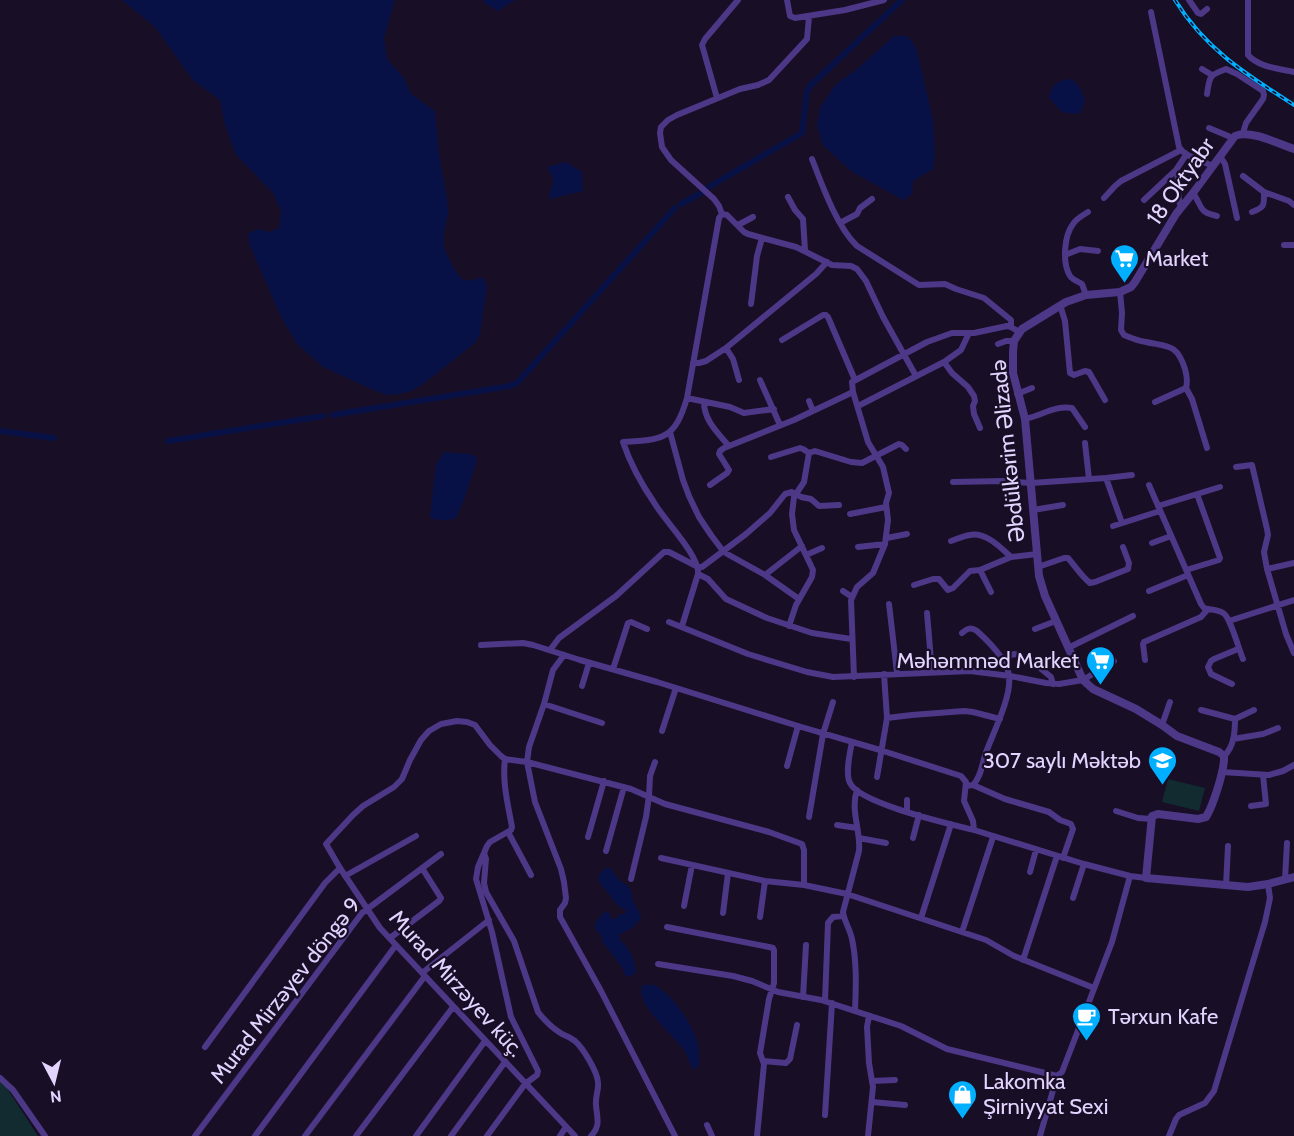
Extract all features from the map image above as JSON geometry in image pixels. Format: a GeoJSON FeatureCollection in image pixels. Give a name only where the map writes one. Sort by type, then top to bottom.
{"type":"FeatureCollection","features":[{"type":"Feature","properties":{"kind":"street"},"geometry":{"type":"LineString","coordinates":[[717,98],[702,45],[738,0]]}},
{"type":"Feature","properties":{"kind":"street"},"geometry":{"type":"LineString","coordinates":[[787,0],[792,17],[809,17],[884,0]]}},
{"type":"Feature","properties":{"kind":"street"},"geometry":{"type":"LineString","coordinates":[[1189,0],[1198,13],[1201,14],[1207,9]]}},
{"type":"Feature","properties":{"kind":"street"},"geometry":{"type":"LineString","coordinates":[[1248,0],[1248,56],[1257,63],[1294,72]]}},
{"type":"Feature","properties":{"kind":"street"},"geometry":{"type":"LineString","coordinates":[[1144,200],[1176,170],[1184,153],[1151,12]]}},
{"type":"Feature","properties":{"kind":"street"},"geometry":{"type":"LineString","coordinates":[[722,214],[714,199],[671,160],[662,147],[661,128],[668,120],[717,98],[740,89],[763,84],[769,80],[807,39],[809,17]]}},
{"type":"Feature","properties":{"kind":"street"},"geometry":{"type":"LineString","coordinates":[[1202,69],[1212,75]]}},
{"type":"Feature","properties":{"kind":"street"},"geometry":{"type":"LineString","coordinates":[[1207,94],[1212,75],[1226,69],[1264,93],[1263,99],[1246,123],[1243,133]]}},
{"type":"Feature","properties":{"kind":"street"},"geometry":{"type":"LineString","coordinates":[[1209,128],[1233,138]]}},
{"type":"Feature","properties":{"kind":"street","name":"18 Oktyabr"},"geometry":{"type":"LineString","coordinates":[[1120,292],[1131,287],[1135,282],[1181,207],[1233,138],[1243,133],[1294,149]]}},
{"type":"Feature","properties":{"kind":"street"},"geometry":{"type":"LineString","coordinates":[[1104,198],[1122,181],[1184,153],[1212,166]]}},
{"type":"Feature","properties":{"kind":"street"},"geometry":{"type":"LineString","coordinates":[[1220,156],[1225,164],[1236,218]]}},
{"type":"Feature","properties":{"kind":"street"},"geometry":{"type":"LineString","coordinates":[[812,159],[836,215],[853,242],[878,261],[920,285],[945,284],[984,298],[1011,321],[1011,327]]}},
{"type":"Feature","properties":{"kind":"street"},"geometry":{"type":"LineString","coordinates":[[1176,170],[1178,202],[1181,207]]}},
{"type":"Feature","properties":{"kind":"street"},"geometry":{"type":"LineString","coordinates":[[1243,176],[1264,192],[1294,205]]}},
{"type":"Feature","properties":{"kind":"street"},"geometry":{"type":"LineString","coordinates":[[1252,212],[1264,206],[1264,192]]}},
{"type":"Feature","properties":{"kind":"street"},"geometry":{"type":"LineString","coordinates":[[1193,194],[1202,210],[1207,214],[1217,216]]}},
{"type":"Feature","properties":{"kind":"street"},"geometry":{"type":"LineString","coordinates":[[788,197],[803,219],[805,250]]}},
{"type":"Feature","properties":{"kind":"street"},"geometry":{"type":"LineString","coordinates":[[840,223],[857,214],[860,208],[872,199]]}},
{"type":"Feature","properties":{"kind":"street"},"geometry":{"type":"LineString","coordinates":[[1086,295],[1082,284],[1071,276],[1065,255],[1066,241],[1072,226],[1088,212]]}},
{"type":"Feature","properties":{"kind":"street"},"geometry":{"type":"LineString","coordinates":[[722,214],[727,215],[748,234],[805,250],[835,266],[851,266],[857,269],[866,281],[916,376]]}},
{"type":"Feature","properties":{"kind":"street"},"geometry":{"type":"LineString","coordinates":[[698,571],[688,548],[654,503],[623,442],[653,440],[670,432],[678,423],[687,398],[719,218],[722,214]]}},
{"type":"Feature","properties":{"kind":"street"},"geometry":{"type":"LineString","coordinates":[[738,225],[753,217]]}},
{"type":"Feature","properties":{"kind":"street"},"geometry":{"type":"LineString","coordinates":[[751,304],[757,256],[762,238]]}},
{"type":"Feature","properties":{"kind":"street"},"geometry":{"type":"LineString","coordinates":[[1284,245],[1294,245]]}},
{"type":"Feature","properties":{"kind":"street"},"geometry":{"type":"LineString","coordinates":[[1065,255],[1080,249],[1098,251]]}},
{"type":"Feature","properties":{"kind":"street"},"geometry":{"type":"LineString","coordinates":[[693,363],[706,361],[726,348],[816,274],[827,262]]}},
{"type":"Feature","properties":{"kind":"street"},"geometry":{"type":"LineString","coordinates":[[854,677],[850,604],[857,587],[873,573],[886,541],[888,520],[886,507],[889,489],[883,467],[868,442],[853,392],[852,385],[855,380],[939,337],[1001,326],[1011,327],[1019,332],[1060,305],[1086,295],[1120,292],[1122,333],[1145,342],[1171,347],[1181,359],[1188,382],[1186,388],[1192,399],[1207,448]]}},
{"type":"Feature","properties":{"kind":"street"},"geometry":{"type":"LineString","coordinates":[[1060,305],[1065,321],[1070,373],[1074,375],[1084,371],[1089,372],[1105,400]]}},
{"type":"Feature","properties":{"kind":"street"},"geometry":{"type":"LineString","coordinates":[[782,340],[826,315],[855,380]]}},
{"type":"Feature","properties":{"kind":"street","name":"Əbdülkərim Əlizadə"},"geometry":{"type":"LineString","coordinates":[[1019,332],[1012,352],[1013,373],[1025,419],[1042,590],[1083,680]]}},
{"type":"Feature","properties":{"kind":"street"},"geometry":{"type":"LineString","coordinates":[[858,406],[944,362],[961,350],[969,333]]}},
{"type":"Feature","properties":{"kind":"street"},"geometry":{"type":"LineString","coordinates":[[998,344],[1014,341]]}},
{"type":"Feature","properties":{"kind":"street"},"geometry":{"type":"LineString","coordinates":[[726,348],[733,359],[739,380]]}},
{"type":"Feature","properties":{"kind":"street"},"geometry":{"type":"LineString","coordinates":[[944,362],[974,396],[974,414],[980,428]]}},
{"type":"Feature","properties":{"kind":"street"},"geometry":{"type":"LineString","coordinates":[[760,380],[780,425]]}},
{"type":"Feature","properties":{"kind":"street"},"geometry":{"type":"LineString","coordinates":[[1017,394],[1032,388]]}},
{"type":"Feature","properties":{"kind":"street"},"geometry":{"type":"LineString","coordinates":[[1155,402],[1186,388]]}},
{"type":"Feature","properties":{"kind":"street"},"geometry":{"type":"LineString","coordinates":[[710,485],[729,470],[718,454],[728,445],[780,425],[853,392]]}},
{"type":"Feature","properties":{"kind":"street"},"geometry":{"type":"LineString","coordinates":[[687,398],[734,408],[744,413],[774,409]]}},
{"type":"Feature","properties":{"kind":"street"},"geometry":{"type":"LineString","coordinates":[[809,401],[813,411]]}},
{"type":"Feature","properties":{"kind":"street"},"geometry":{"type":"LineString","coordinates":[[704,402],[709,422],[728,445]]}},
{"type":"Feature","properties":{"kind":"street"},"geometry":{"type":"LineString","coordinates":[[1025,419],[1053,409],[1069,407],[1085,427]]}},
{"type":"Feature","properties":{"kind":"street"},"geometry":{"type":"LineString","coordinates":[[670,432],[689,496],[699,517],[723,551],[765,575],[799,599]]}},
{"type":"Feature","properties":{"kind":"street"},"geometry":{"type":"LineString","coordinates":[[1085,443],[1089,479]]}},
{"type":"Feature","properties":{"kind":"street"},"geometry":{"type":"LineString","coordinates":[[771,458],[800,448],[810,453],[815,451],[857,463],[867,461],[899,444],[906,448]]}},
{"type":"Feature","properties":{"kind":"street"},"geometry":{"type":"LineString","coordinates":[[789,626],[794,610],[813,573],[794,530],[792,514],[796,493],[804,482],[810,453]]}},
{"type":"Feature","properties":{"kind":"street"},"geometry":{"type":"LineString","coordinates":[[1236,467],[1252,465],[1268,535],[1264,552],[1267,568],[1286,634],[1294,653]]}},
{"type":"Feature","properties":{"kind":"street"},"geometry":{"type":"LineString","coordinates":[[953,482],[1031,483],[1132,475]]}},
{"type":"Feature","properties":{"kind":"street"},"geometry":{"type":"LineString","coordinates":[[1106,478],[1122,523]]}},
{"type":"Feature","properties":{"kind":"street"},"geometry":{"type":"LineString","coordinates":[[1149,485],[1201,604],[1204,608],[1224,613],[1243,659]]}},
{"type":"Feature","properties":{"kind":"street"},"geometry":{"type":"LineString","coordinates":[[1113,526],[1220,487]]}},
{"type":"Feature","properties":{"kind":"street"},"geometry":{"type":"LineString","coordinates":[[682,626],[698,571],[770,513],[785,494],[796,493],[813,500],[819,506],[839,505]]}},
{"type":"Feature","properties":{"kind":"street"},"geometry":{"type":"LineString","coordinates":[[1149,591],[1220,558],[1197,494]]}},
{"type":"Feature","properties":{"kind":"street"},"geometry":{"type":"LineString","coordinates":[[1033,510],[1063,505]]}},
{"type":"Feature","properties":{"kind":"street"},"geometry":{"type":"LineString","coordinates":[[850,514],[886,507]]}},
{"type":"Feature","properties":{"kind":"street"},"geometry":{"type":"LineString","coordinates":[[858,547],[906,534]]}},
{"type":"Feature","properties":{"kind":"street"},"geometry":{"type":"LineString","coordinates":[[951,541],[978,535],[985,537],[1011,556]]}},
{"type":"Feature","properties":{"kind":"street"},"geometry":{"type":"LineString","coordinates":[[1152,543],[1171,536]]}},
{"type":"Feature","properties":{"kind":"street"},"geometry":{"type":"LineString","coordinates":[[765,575],[802,546]]}},
{"type":"Feature","properties":{"kind":"street","name":"Əbdülkərim Əlizadə"},"geometry":{"type":"LineString","coordinates":[[1038,567],[1068,558],[1086,581],[1095,582],[1128,569],[1129,563],[1122,547]]}},
{"type":"Feature","properties":{"kind":"street"},"geometry":{"type":"LineString","coordinates":[[806,555],[822,548]]}},
{"type":"Feature","properties":{"kind":"street"},"geometry":{"type":"LineString","coordinates":[[550,650],[559,638],[616,596],[664,552],[669,552],[698,571],[730,602],[789,626],[812,633],[851,639]]}},
{"type":"Feature","properties":{"kind":"street"},"geometry":{"type":"LineString","coordinates":[[914,585],[939,579],[948,590],[970,571],[980,570],[1011,556],[1037,554]]}},
{"type":"Feature","properties":{"kind":"street"},"geometry":{"type":"LineString","coordinates":[[1267,568],[1294,563]]}},
{"type":"Feature","properties":{"kind":"street"},"geometry":{"type":"LineString","coordinates":[[980,570],[991,592]]}},
{"type":"Feature","properties":{"kind":"street"},"geometry":{"type":"LineString","coordinates":[[843,591],[852,597]]}},
{"type":"Feature","properties":{"kind":"street"},"geometry":{"type":"LineString","coordinates":[[1229,621],[1294,600]]}},
{"type":"Feature","properties":{"kind":"street"},"geometry":{"type":"LineString","coordinates":[[890,604],[897,674]]}},
{"type":"Feature","properties":{"kind":"street"},"geometry":{"type":"LineString","coordinates":[[1145,660],[1144,642],[1201,617],[1208,609]]}},
{"type":"Feature","properties":{"kind":"street"},"geometry":{"type":"LineString","coordinates":[[927,613],[932,672]]}},
{"type":"Feature","properties":{"kind":"street"},"geometry":{"type":"LineString","coordinates":[[1068,648],[1133,616]]}},
{"type":"Feature","properties":{"kind":"street"},"geometry":{"type":"LineString","coordinates":[[1035,629],[1056,621]]}},
{"type":"Feature","properties":{"kind":"street"},"geometry":{"type":"LineString","coordinates":[[669,622],[748,654],[832,677],[970,671],[1053,684],[1083,680],[1114,661]]}},
{"type":"Feature","properties":{"kind":"street"},"geometry":{"type":"LineString","coordinates":[[612,669],[628,623],[647,628]]}},
{"type":"Feature","properties":{"kind":"street"},"geometry":{"type":"LineString","coordinates":[[962,633],[969,628],[977,631],[1002,659],[1010,676],[1000,719],[979,776],[969,785],[963,796],[973,820],[974,830]]}},
{"type":"Feature","properties":{"kind":"street"},"geometry":{"type":"LineString","coordinates":[[481,645],[523,643],[676,688],[961,776],[969,785],[1049,812],[1071,824],[1073,829],[1060,857],[1023,960]]}},
{"type":"Feature","properties":{"kind":"street"},"geometry":{"type":"LineString","coordinates":[[1232,684],[1211,674],[1208,668],[1214,659],[1238,649]]}},
{"type":"Feature","properties":{"kind":"street"},"geometry":{"type":"LineString","coordinates":[[1002,659],[1017,654],[1022,659],[1034,663],[1051,677],[1053,684]]}},
{"type":"Feature","properties":{"kind":"street"},"geometry":{"type":"LineString","coordinates":[[564,655],[553,670],[529,747],[527,762],[535,802],[564,882],[566,898],[560,910],[560,917],[601,991],[675,1136]]}},
{"type":"Feature","properties":{"kind":"street"},"geometry":{"type":"LineString","coordinates":[[582,686],[589,663]]}},
{"type":"Feature","properties":{"kind":"street"},"geometry":{"type":"LineString","coordinates":[[877,777],[887,718],[884,674]]}},
{"type":"Feature","properties":{"kind":"street"},"geometry":{"type":"LineString","coordinates":[[1083,680],[1093,689],[1129,706],[1177,736],[1224,756]]}},
{"type":"Feature","properties":{"kind":"street"},"geometry":{"type":"LineString","coordinates":[[662,731],[676,688]]}},
{"type":"Feature","properties":{"kind":"street"},"geometry":{"type":"LineString","coordinates":[[809,817],[823,734],[832,702]]}},
{"type":"Feature","properties":{"kind":"street"},"geometry":{"type":"LineString","coordinates":[[1162,725],[1170,702]]}},
{"type":"Feature","properties":{"kind":"street"},"geometry":{"type":"LineString","coordinates":[[544,704],[602,723]]}},
{"type":"Feature","properties":{"kind":"street"},"geometry":{"type":"LineString","coordinates":[[1201,710],[1235,719],[1254,710]]}},
{"type":"Feature","properties":{"kind":"street"},"geometry":{"type":"LineString","coordinates":[[887,718],[964,711],[1000,719]]}},
{"type":"Feature","properties":{"kind":"street"},"geometry":{"type":"LineString","coordinates":[[1224,756],[1230,751],[1235,719]]}},
{"type":"Feature","properties":{"kind":"street","name":"Murad Mirzəyev küç."},"geometry":{"type":"LineString","coordinates":[[505,759],[490,745],[476,725],[457,721],[441,724],[429,731],[421,740],[402,779],[394,787],[363,806],[326,844],[367,909],[390,938],[575,1136]]}},
{"type":"Feature","properties":{"kind":"street"},"geometry":{"type":"LineString","coordinates":[[787,766],[798,726]]}},
{"type":"Feature","properties":{"kind":"street"},"geometry":{"type":"LineString","coordinates":[[1233,740],[1263,734],[1278,728]]}},
{"type":"Feature","properties":{"kind":"street"},"geometry":{"type":"LineString","coordinates":[[852,742],[849,759],[850,785],[885,806],[1130,876],[1248,887],[1294,877]]}},
{"type":"Feature","properties":{"kind":"street"},"geometry":{"type":"LineString","coordinates":[[1146,878],[1151,819],[1158,814],[1198,819],[1206,817],[1222,772],[1224,756]]}},
{"type":"Feature","properties":{"kind":"street"},"geometry":{"type":"LineString","coordinates":[[487,1136],[525,1084],[537,1075],[537,1067],[511,1017],[489,920],[476,879],[478,867],[490,842],[511,830],[512,827],[504,780],[505,759],[527,762],[604,781],[649,796],[665,804],[769,832],[802,844],[804,885]]}},
{"type":"Feature","properties":{"kind":"street"},"geometry":{"type":"LineString","coordinates":[[631,879],[646,817],[650,776],[655,762]]}},
{"type":"Feature","properties":{"kind":"street"},"geometry":{"type":"LineString","coordinates":[[1222,772],[1275,774],[1294,765]]}},
{"type":"Feature","properties":{"kind":"street"},"geometry":{"type":"LineString","coordinates":[[1251,806],[1266,804],[1263,775]]}},
{"type":"Feature","properties":{"kind":"street"},"geometry":{"type":"LineString","coordinates":[[588,837],[604,781]]}},
{"type":"Feature","properties":{"kind":"street"},"geometry":{"type":"LineString","coordinates":[[606,851],[624,787]]}},
{"type":"Feature","properties":{"kind":"street"},"geometry":{"type":"LineString","coordinates":[[855,1011],[854,952],[852,938],[843,916],[859,851],[855,800],[857,790]]}},
{"type":"Feature","properties":{"kind":"street"},"geometry":{"type":"LineString","coordinates":[[907,800],[907,812]]}},
{"type":"Feature","properties":{"kind":"street"},"geometry":{"type":"LineString","coordinates":[[1116,812],[1151,819]]}},
{"type":"Feature","properties":{"kind":"street"},"geometry":{"type":"LineString","coordinates":[[913,838],[919,814]]}},
{"type":"Feature","properties":{"kind":"street"},"geometry":{"type":"LineString","coordinates":[[921,918],[951,824]]}},
{"type":"Feature","properties":{"kind":"street"},"geometry":{"type":"LineString","coordinates":[[837,825],[857,828]]}},
{"type":"Feature","properties":{"kind":"street"},"geometry":{"type":"LineString","coordinates":[[508,832],[531,875]]}},
{"type":"Feature","properties":{"kind":"street"},"geometry":{"type":"LineString","coordinates":[[345,876],[416,836]]}},
{"type":"Feature","properties":{"kind":"street"},"geometry":{"type":"LineString","coordinates":[[962,932],[993,837]]}},
{"type":"Feature","properties":{"kind":"street"},"geometry":{"type":"LineString","coordinates":[[859,838],[886,843]]}},
{"type":"Feature","properties":{"kind":"street"},"geometry":{"type":"LineString","coordinates":[[1285,879],[1287,843]]}},
{"type":"Feature","properties":{"kind":"street"},"geometry":{"type":"LineString","coordinates":[[1226,886],[1228,846]]}},
{"type":"Feature","properties":{"kind":"street"},"geometry":{"type":"LineString","coordinates":[[1029,872],[1036,850]]}},
{"type":"Feature","properties":{"kind":"street"},"geometry":{"type":"LineString","coordinates":[[484,852],[486,892],[514,941],[538,1012],[551,1027],[578,1044],[596,1074],[598,1121],[591,1136]]}},
{"type":"Feature","properties":{"kind":"street","name":"Murad Mirzəyev döngə 9"},"geometry":{"type":"LineString","coordinates":[[195,1136],[355,922],[367,909],[441,854]]}},
{"type":"Feature","properties":{"kind":"street"},"geometry":{"type":"LineString","coordinates":[[661,858],[765,881],[804,885],[847,894],[986,940],[1023,960],[1094,988]]}},
{"type":"Feature","properties":{"kind":"street"},"geometry":{"type":"LineString","coordinates":[[1073,898],[1084,864]]}},
{"type":"Feature","properties":{"kind":"street"},"geometry":{"type":"LineString","coordinates":[[684,906],[692,865]]}},
{"type":"Feature","properties":{"kind":"street"},"geometry":{"type":"LineString","coordinates":[[205,1047],[325,882],[340,868]]}},
{"type":"Feature","properties":{"kind":"street"},"geometry":{"type":"LineString","coordinates":[[390,938],[441,898],[422,868]]}},
{"type":"Feature","properties":{"kind":"street"},"geometry":{"type":"LineString","coordinates":[[723,914],[728,873]]}},
{"type":"Feature","properties":{"kind":"street"},"geometry":{"type":"LineString","coordinates":[[1040,1136],[1057,1076],[1062,1072],[1112,942],[1130,876]]}},
{"type":"Feature","properties":{"kind":"street"},"geometry":{"type":"LineString","coordinates":[[760,917],[765,881]]}},
{"type":"Feature","properties":{"kind":"street"},"geometry":{"type":"LineString","coordinates":[[1169,1136],[1179,1115],[1205,1103],[1214,1091],[1265,922],[1270,898],[1268,884]]}},
{"type":"Feature","properties":{"kind":"street"},"geometry":{"type":"LineString","coordinates":[[825,1115],[828,923],[833,917],[843,916]]}},
{"type":"Feature","properties":{"kind":"street"},"geometry":{"type":"LineString","coordinates":[[305,1136],[423,975],[489,920]]}},
{"type":"Feature","properties":{"kind":"street"},"geometry":{"type":"LineString","coordinates":[[667,927],[773,948],[775,976],[760,1053],[763,1061],[758,1136]]}},
{"type":"Feature","properties":{"kind":"street"},"geometry":{"type":"LineString","coordinates":[[255,1136],[396,945]]}},
{"type":"Feature","properties":{"kind":"street"},"geometry":{"type":"LineString","coordinates":[[803,997],[806,945]]}},
{"type":"Feature","properties":{"kind":"street"},"geometry":{"type":"LineString","coordinates":[[658,964],[733,975],[765,986],[772,991],[828,1002],[901,1026],[947,1049],[1057,1076]]}},
{"type":"Feature","properties":{"kind":"street"},"geometry":{"type":"LineString","coordinates":[[356,1136],[453,1007]]}},
{"type":"Feature","properties":{"kind":"street"},"geometry":{"type":"LineString","coordinates":[[868,1136],[872,1102],[867,1027],[869,1016]]}},
{"type":"Feature","properties":{"kind":"street"},"geometry":{"type":"LineString","coordinates":[[763,1061],[788,1062],[796,1025]]}},
{"type":"Feature","properties":{"kind":"street"},"geometry":{"type":"LineString","coordinates":[[416,1136],[485,1041]]}},
{"type":"Feature","properties":{"kind":"street"},"geometry":{"type":"LineString","coordinates":[[451,1136],[505,1062]]}},
{"type":"Feature","properties":{"kind":"street"},"geometry":{"type":"LineString","coordinates":[[0,1078],[13,1090],[45,1136]]}},
{"type":"Feature","properties":{"kind":"street"},"geometry":{"type":"LineString","coordinates":[[872,1081],[895,1080]]}},
{"type":"Feature","properties":{"kind":"street"},"geometry":{"type":"LineString","coordinates":[[872,1102],[905,1105]]}},
{"type":"Feature","properties":{"kind":"street"},"geometry":{"type":"LineString","coordinates":[[707,1125],[712,1136]]}},
{"type":"Feature","properties":{"kind":"street"},"geometry":{"type":"LineString","coordinates":[[560,1136],[566,1127]]}},
{"type":"Feature","properties":{"kind":"green space"},"geometry":{"type":"Polygon","coordinates":[[[1168,779],[1205,788],[1199,811],[1162,802],[1168,779]]]}},
{"type":"Feature","properties":{"kind":"green space"},"geometry":{"type":"Polygon","coordinates":[[[0,1081],[5,1085],[38,1136],[0,1136],[0,1081]]]}},
{"type":"Feature","properties":{"kind":"shaded area"},"geometry":{"type":"Polygon","coordinates":[[[122,0],[395,0],[384,38],[387,59],[404,78],[411,94],[435,111],[448,209],[444,236],[445,249],[461,278],[469,280],[483,278],[487,286],[480,334],[475,343],[412,391],[388,395],[323,367],[297,344],[281,317],[250,246],[248,234],[257,229],[270,232],[279,228],[281,211],[273,193],[236,155],[225,125],[220,100],[193,80],[155,27],[122,0]]]}},
{"type":"Feature","properties":{"kind":"shaded area"},"geometry":{"type":"Polygon","coordinates":[[[484,0],[515,0],[498,11],[483,2],[484,0]]]}},
{"type":"Feature","properties":{"kind":"shaded area"},"geometry":{"type":"Polygon","coordinates":[[[894,36],[907,36],[916,47],[933,120],[935,155],[933,169],[913,181],[912,194],[903,200],[851,171],[823,145],[817,126],[820,108],[836,84],[857,69],[894,36]]]}},
{"type":"Feature","properties":{"kind":"shaded area"},"geometry":{"type":"Polygon","coordinates":[[[1072,79],[1080,88],[1085,101],[1080,113],[1074,114],[1062,112],[1049,98],[1056,84],[1072,79]]]}},
{"type":"Feature","properties":{"kind":"shaded area"},"geometry":{"type":"Polygon","coordinates":[[[566,162],[582,172],[583,191],[549,199],[553,181],[547,167],[566,162]]]}},
{"type":"Feature","properties":{"kind":"shaded area"},"geometry":{"type":"Polygon","coordinates":[[[444,452],[469,454],[476,456],[477,460],[456,518],[432,519],[430,516],[436,464],[444,452]]]}},
{"type":"Feature","properties":{"kind":"shaded area"},"geometry":{"type":"Polygon","coordinates":[[[606,868],[610,868],[619,880],[628,886],[640,914],[641,919],[632,928],[619,935],[634,963],[636,973],[628,977],[595,928],[595,923],[602,914],[608,911],[612,919],[615,919],[620,914],[625,914],[626,910],[616,903],[599,881],[599,875],[606,868]]]}},
{"type":"Feature","properties":{"kind":"shaded area"},"geometry":{"type":"Polygon","coordinates":[[[642,985],[654,985],[662,990],[688,1021],[698,1045],[699,1064],[696,1069],[692,1068],[685,1051],[645,1004],[641,993],[642,985]]]}},
{"type":"Feature","properties":{"kind":"waterway"},"geometry":{"type":"LineString","coordinates":[[707,188],[802,133],[807,91],[810,86],[902,0]]}},
{"type":"Feature","properties":{"kind":"waterway"},"geometry":{"type":"LineString","coordinates":[[681,204],[701,193]]}},
{"type":"Feature","properties":{"kind":"waterway"},"geometry":{"type":"LineString","coordinates":[[332,415],[517,383],[675,208]]}},
{"type":"Feature","properties":{"kind":"waterway"},"geometry":{"type":"LineString","coordinates":[[168,441],[323,416]]}},
{"type":"Feature","properties":{"kind":"waterway"},"geometry":{"type":"LineString","coordinates":[[0,431],[54,438]]}},
{"type":"Feature","properties":{"kind":"railway"},"geometry":{"type":"LineString","coordinates":[[1175,0],[1213,47],[1244,72],[1294,105]]}},
{"type":"Feature","properties":{"kind":"place","name":"Market"},"geometry":{"type":"Point","coordinates":[1124,284]}},
{"type":"Feature","properties":{"kind":"place","name":"Məhəmməd Market"},"geometry":{"type":"Point","coordinates":[1100,686]}},
{"type":"Feature","properties":{"kind":"place","name":"307 saylı Məktəb"},"geometry":{"type":"Point","coordinates":[1162,786]}},
{"type":"Feature","properties":{"kind":"place","name":"Tərxun Kafe"},"geometry":{"type":"Point","coordinates":[1087,1042]}},
{"type":"Feature","properties":{"kind":"place","name":"Lakomka Şirniyyat Sexi"},"geometry":{"type":"Point","coordinates":[962,1120]}}]}
